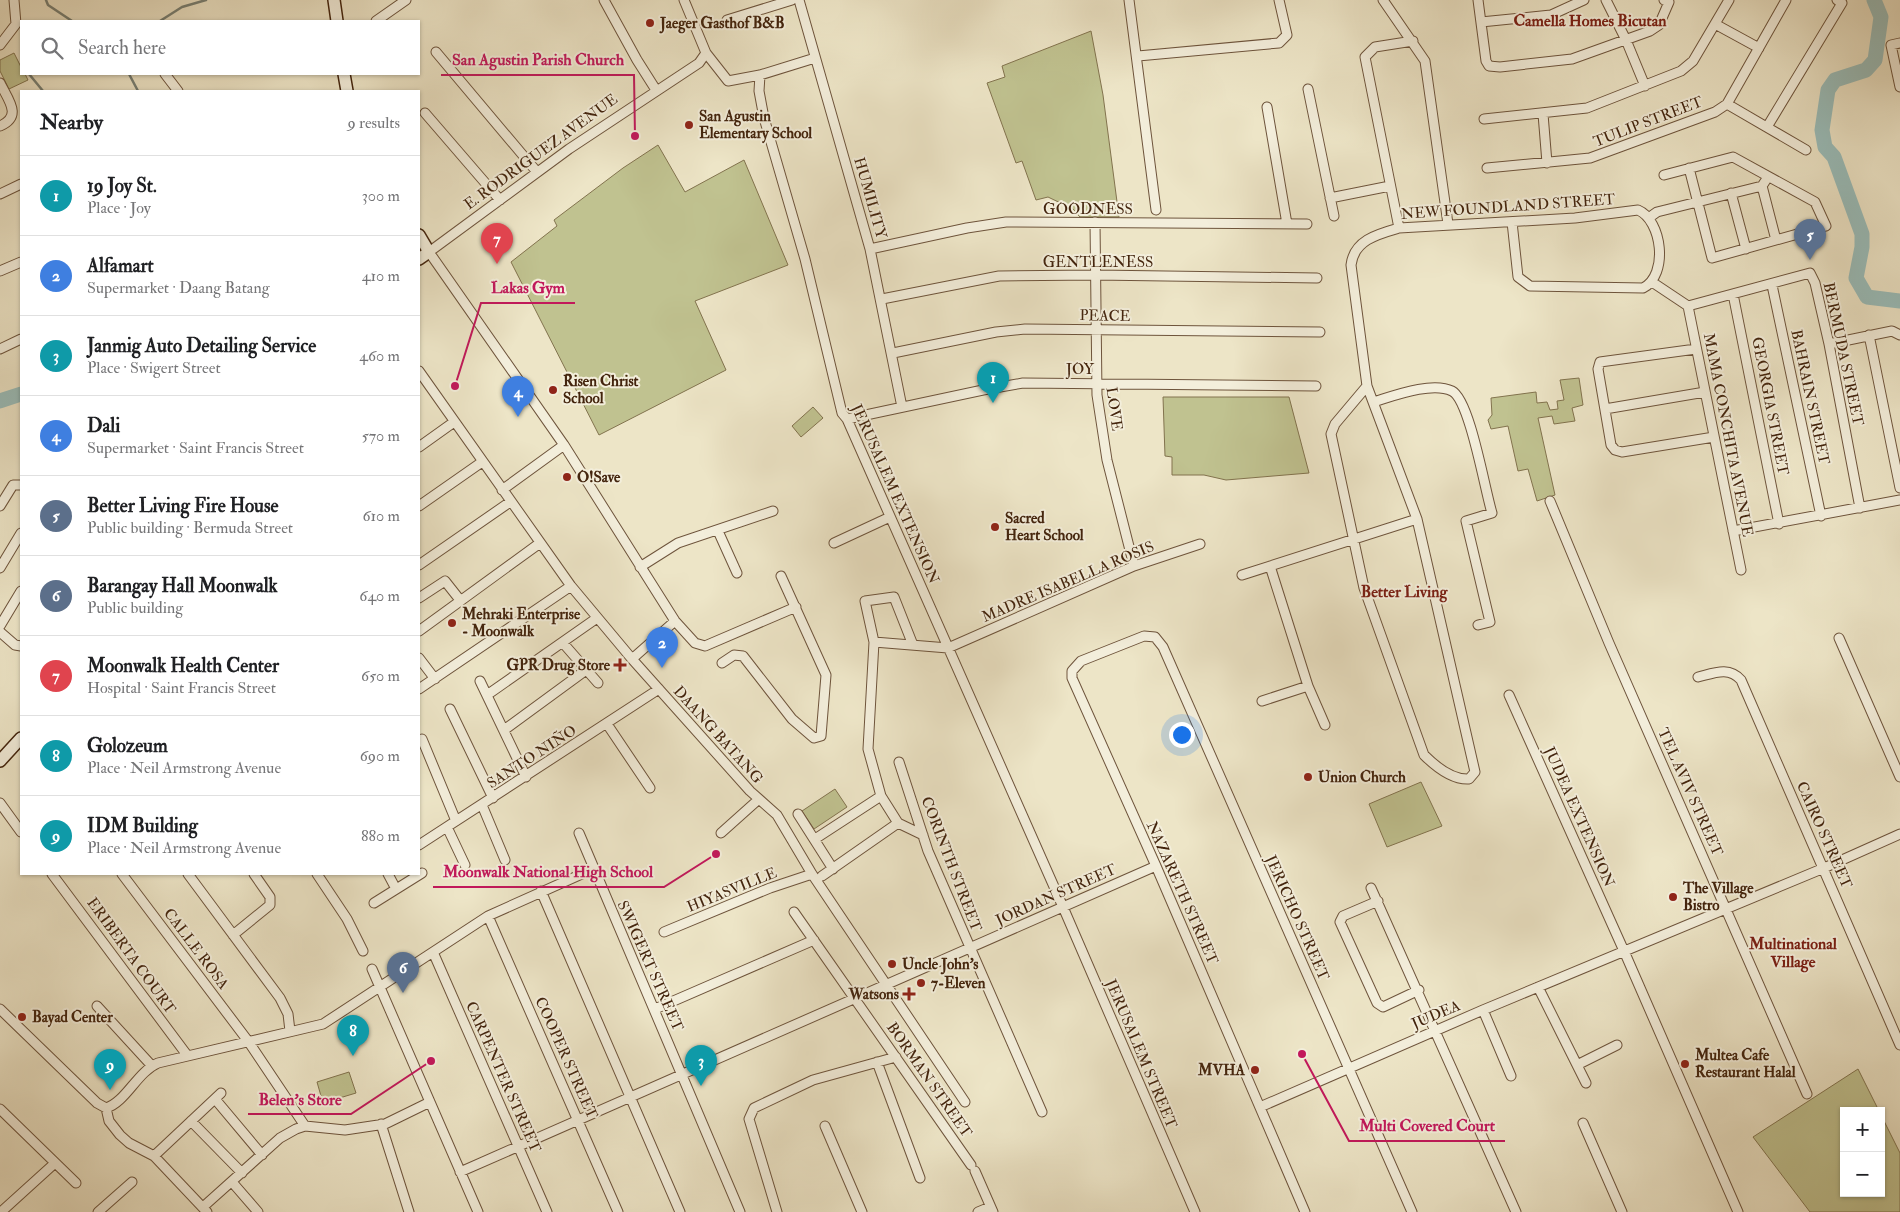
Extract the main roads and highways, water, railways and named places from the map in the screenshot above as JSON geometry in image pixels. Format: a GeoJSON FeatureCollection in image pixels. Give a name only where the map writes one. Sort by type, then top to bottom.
{"type":"FeatureCollection","features":[{"type":"Feature","properties":{"kind":"main road"},"geometry":{"type":"LineString","coordinates":[[334,0],[337,20]]}},
{"type":"Feature","properties":{"kind":"main road"},"geometry":{"type":"LineString","coordinates":[[344,75],[347,90]]}},
{"type":"Feature","properties":{"kind":"main road","name":"E. RODRIGUEZ AVENUE"},"geometry":{"type":"LineString","coordinates":[[420,237],[430,252],[420,259]]}},
{"type":"Feature","properties":{"kind":"main road"},"geometry":{"type":"LineString","coordinates":[[0,761],[20,739]]}},
{"type":"Feature","properties":{"kind":"waterway"},"geometry":{"type":"LineString","coordinates":[[46,0],[48,5],[70,20]]}},
{"type":"Feature","properties":{"kind":"waterway"},"geometry":{"type":"LineString","coordinates":[[162,20],[182,7],[206,0]]}},
{"type":"Feature","properties":{"kind":"waterway"},"geometry":{"type":"LineString","coordinates":[[1874,0],[1881,17],[1875,60],[1866,70],[1835,80],[1828,90],[1822,130],[1825,147],[1834,157],[1862,234],[1862,247],[1856,278],[1867,297],[1900,301]]}},
{"type":"Feature","properties":{"kind":"waterway"},"geometry":{"type":"LineString","coordinates":[[30,75],[42,90]]}},
{"type":"Feature","properties":{"kind":"waterway"},"geometry":{"type":"LineString","coordinates":[[130,75],[137,90]]}},
{"type":"Feature","properties":{"kind":"waterway"},"geometry":{"type":"LineString","coordinates":[[0,401],[20,394]]}},
{"type":"Feature","properties":{"kind":"place","name":"Jaeger Gasthof B&B"},"geometry":{"type":"Point","coordinates":[650,23]}},
{"type":"Feature","properties":{"kind":"place","name":"San Agustin Elementary School"},"geometry":{"type":"Point","coordinates":[689,125]}},
{"type":"Feature","properties":{"kind":"place","name":"San Agustin Parish Church"},"geometry":{"type":"Point","coordinates":[635,136]}},
{"type":"Feature","properties":{"kind":"place","name":"Better Living Fire House"},"geometry":{"type":"Point","coordinates":[1810,260]}},
{"type":"Feature","properties":{"kind":"place","name":"Moonwalk Health Center"},"geometry":{"type":"Point","coordinates":[497,264]}},
{"type":"Feature","properties":{"kind":"place","name":"Lakas Gym"},"geometry":{"type":"Point","coordinates":[455,386]}},
{"type":"Feature","properties":{"kind":"place","name":"Risen Christ School"},"geometry":{"type":"Point","coordinates":[553,390]}},
{"type":"Feature","properties":{"kind":"place","name":"19 Joy St."},"geometry":{"type":"Point","coordinates":[993,403]}},
{"type":"Feature","properties":{"kind":"place","name":"Dali"},"geometry":{"type":"Point","coordinates":[518,417]}},
{"type":"Feature","properties":{"kind":"place","name":"O!Save"},"geometry":{"type":"Point","coordinates":[567,477]}},
{"type":"Feature","properties":{"kind":"place","name":"Sacred Heart School"},"geometry":{"type":"Point","coordinates":[995,527]}},
{"type":"Feature","properties":{"kind":"place","name":"Mehraki Enterprise - Moonwalk"},"geometry":{"type":"Point","coordinates":[452,623]}},
{"type":"Feature","properties":{"kind":"place","name":"GPR Drug Store"},"geometry":{"type":"Point","coordinates":[620,665]}},
{"type":"Feature","properties":{"kind":"place","name":"Alfamart"},"geometry":{"type":"Point","coordinates":[662,668]}},
{"type":"Feature","properties":{"kind":"place","name":"Union Church"},"geometry":{"type":"Point","coordinates":[1308,777]}},
{"type":"Feature","properties":{"kind":"place","name":"Moonwalk National High School"},"geometry":{"type":"Point","coordinates":[716,854]}},
{"type":"Feature","properties":{"kind":"place","name":"The Village Bistro"},"geometry":{"type":"Point","coordinates":[1673,897]}},
{"type":"Feature","properties":{"kind":"place","name":"Uncle John's"},"geometry":{"type":"Point","coordinates":[892,964]}},
{"type":"Feature","properties":{"kind":"place","name":"7-Eleven"},"geometry":{"type":"Point","coordinates":[921,983]}},
{"type":"Feature","properties":{"kind":"place","name":"Barangay Hall Moonwalk"},"geometry":{"type":"Point","coordinates":[403,993]}},
{"type":"Feature","properties":{"kind":"place","name":"Watsons"},"geometry":{"type":"Point","coordinates":[909,994]}},
{"type":"Feature","properties":{"kind":"place","name":"Bayad Center"},"geometry":{"type":"Point","coordinates":[22,1017]}},
{"type":"Feature","properties":{"kind":"place","name":"Multi Covered Court"},"geometry":{"type":"Point","coordinates":[1302,1054]}},
{"type":"Feature","properties":{"kind":"place","name":"Golozeum"},"geometry":{"type":"Point","coordinates":[353,1056]}},
{"type":"Feature","properties":{"kind":"place","name":"Belen's Store"},"geometry":{"type":"Point","coordinates":[431,1061]}},
{"type":"Feature","properties":{"kind":"place","name":"Multea Cafe Restaurant Halal"},"geometry":{"type":"Point","coordinates":[1685,1064]}},
{"type":"Feature","properties":{"kind":"place","name":"MVHA"},"geometry":{"type":"Point","coordinates":[1255,1070]}},
{"type":"Feature","properties":{"kind":"place","name":"Janmig Auto Detailing Service"},"geometry":{"type":"Point","coordinates":[701,1086]}},
{"type":"Feature","properties":{"kind":"place","name":"IDM Building"},"geometry":{"type":"Point","coordinates":[110,1090]}},
{"type":"Feature","properties":{"kind":"district","name":"Camella Homes Bicutan"},"geometry":{"type":"Point","coordinates":[1590,21]}},
{"type":"Feature","properties":{"kind":"district","name":"Better Living"},"geometry":{"type":"Point","coordinates":[1404,592]}},
{"type":"Feature","properties":{"kind":"district","name":"Multinational Village"},"geometry":{"type":"Point","coordinates":[1793,953]}}]}
